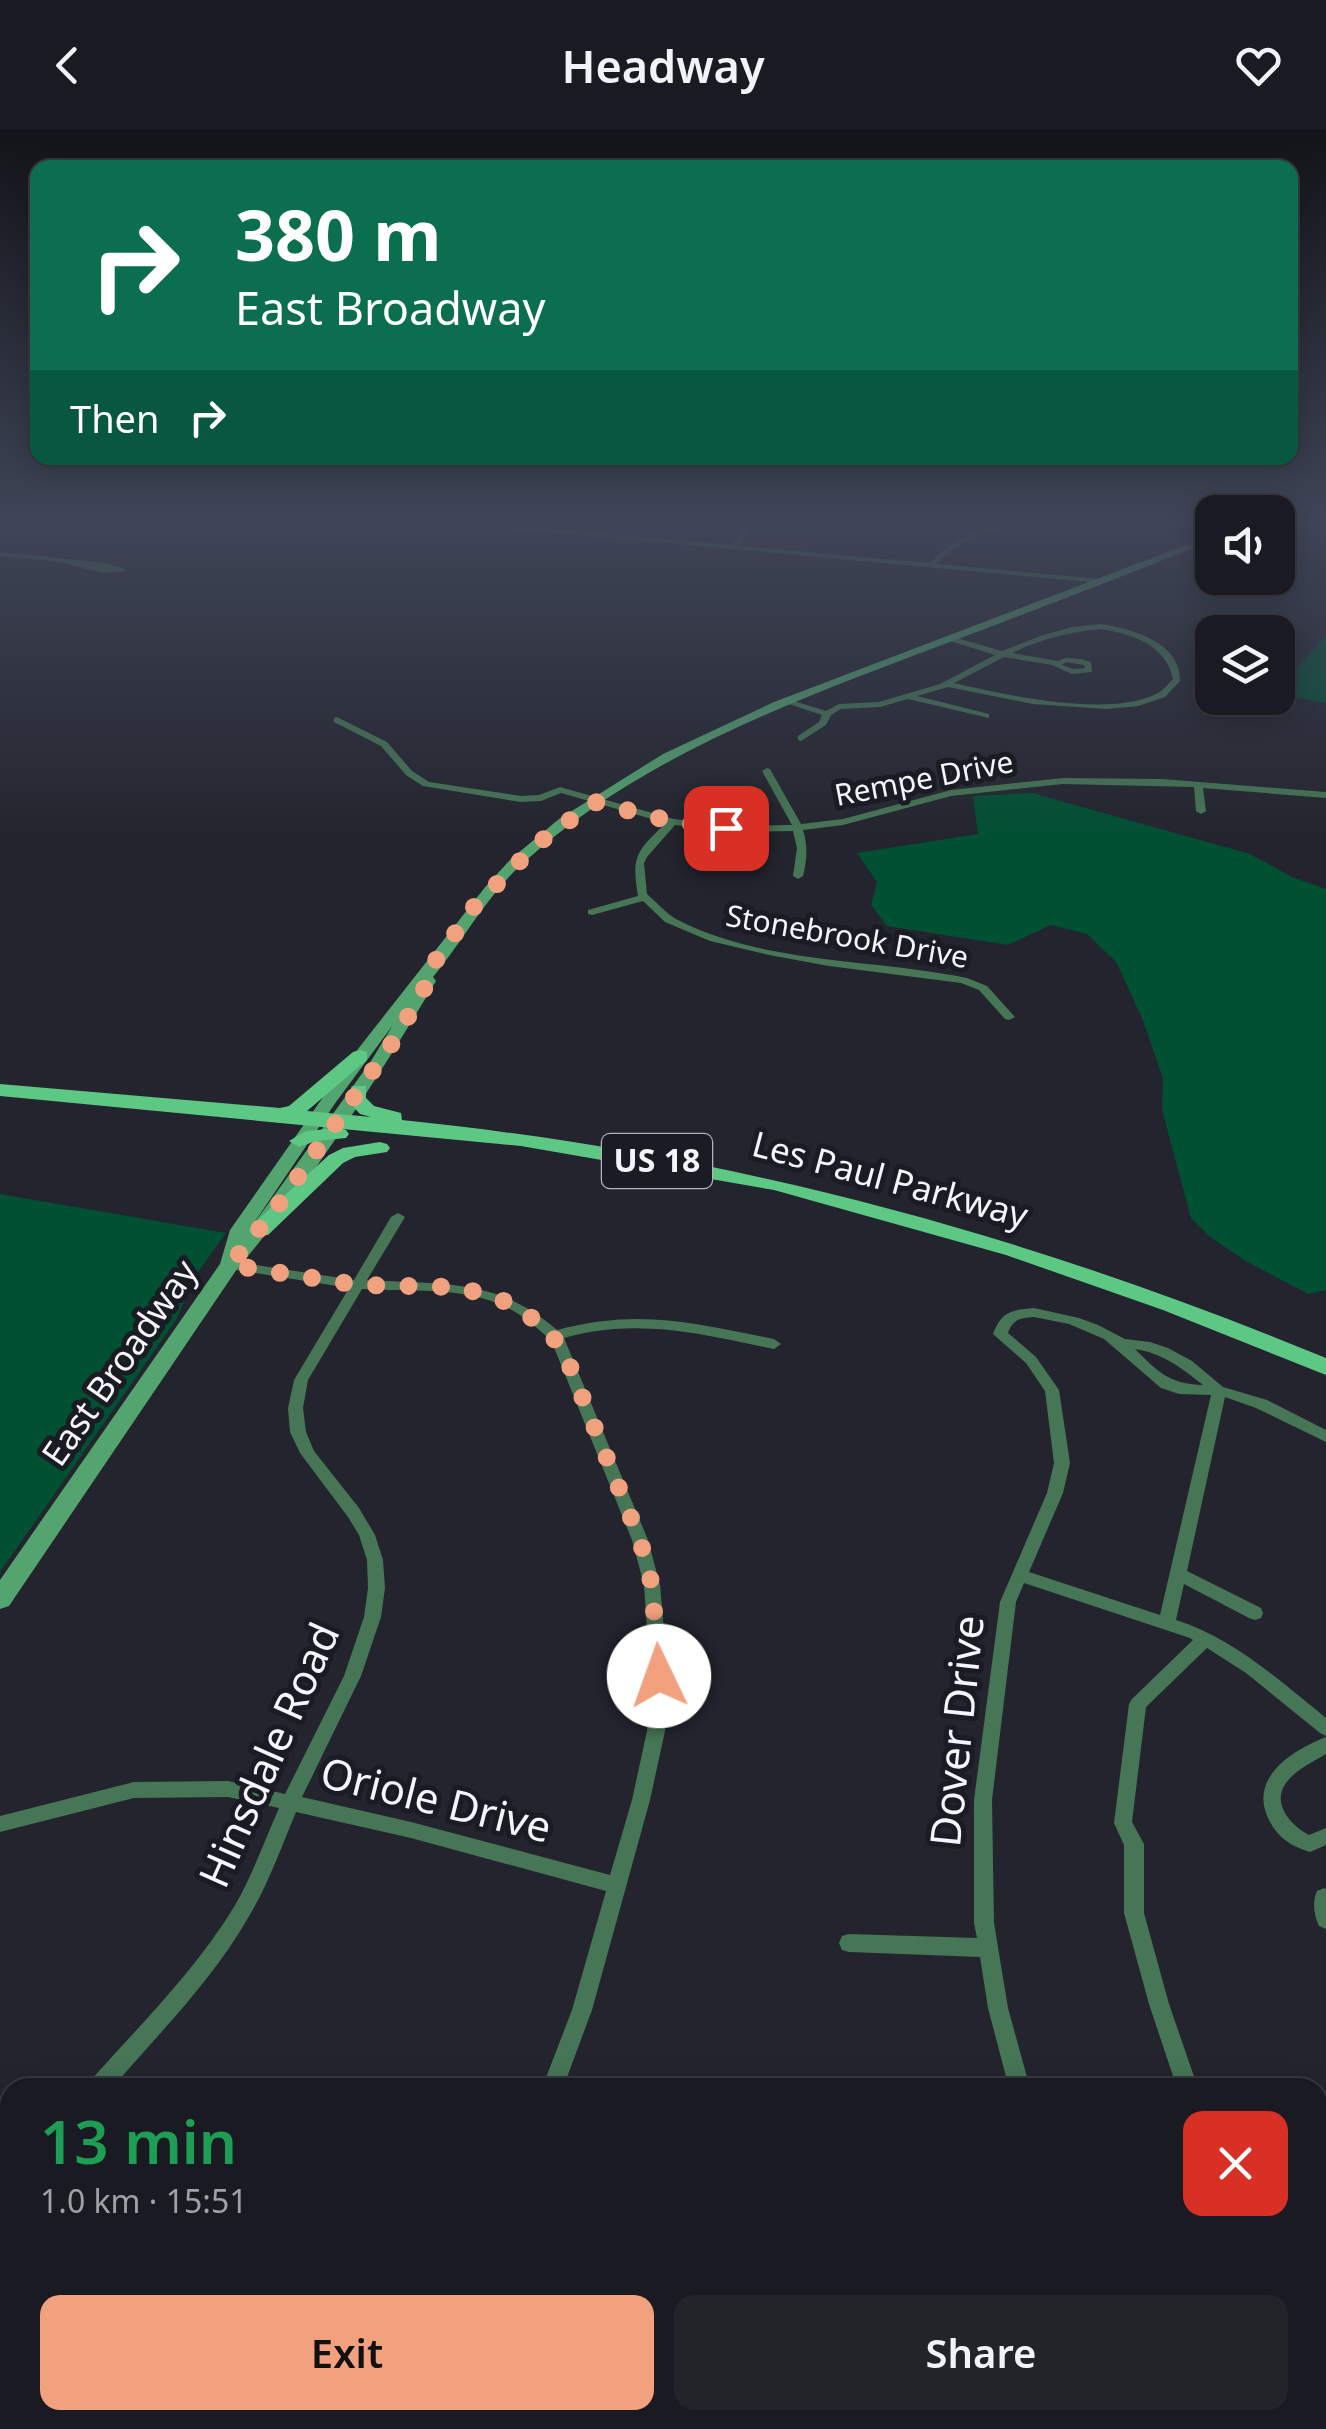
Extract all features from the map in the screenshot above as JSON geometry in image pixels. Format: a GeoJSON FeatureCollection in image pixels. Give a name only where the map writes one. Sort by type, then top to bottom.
{"type":"FeatureCollection","features":[{"type":"Feature","properties":{"kind":"main road","name":"East Broadway"},"geometry":{"type":"LineString","coordinates":[[0,1599],[230,1265],[260,1230],[360,1056],[474,907],[507,871],[538,842],[685,746],[784,701],[974,628]]}},
{"type":"Feature","properties":{"kind":"main road","name":"East Broadway"},"geometry":{"type":"LineString","coordinates":[[230,1265],[240,1230],[319,1132],[359,1090],[409,1017],[428,981],[426,974]]}},
{"type":"Feature","properties":{"kind":"main road"},"geometry":{"type":"LineString","coordinates":[[266,1116],[296,1110],[360,1056]]}},
{"type":"Feature","properties":{"kind":"main road","name":"Les Paul Parkway"},"geometry":{"type":"LineString","coordinates":[[0,1090],[266,1116],[319,1132],[460,1134],[689,1166],[897,1213],[1104,1278],[1326,1366]]}},
{"type":"Feature","properties":{"kind":"main road"},"geometry":{"type":"LineString","coordinates":[[359,1090],[356,1098],[367,1110],[460,1134]]}},
{"type":"Feature","properties":{"kind":"main road"},"geometry":{"type":"LineString","coordinates":[[319,1132],[458,1144],[527,1142]]}},
{"type":"Feature","properties":{"kind":"main road"},"geometry":{"type":"LineString","coordinates":[[260,1230],[336,1159],[350,1152],[380,1148]]}},
{"type":"Feature","properties":{"kind":"street"},"geometry":{"type":"LineString","coordinates":[[801,738],[839,707],[910,697],[1060,632],[1119,629],[1135,633],[1168,655],[1177,679],[1169,690],[1148,701],[1114,707],[1018,700],[946,684]]}},
{"type":"Feature","properties":{"kind":"street"},"geometry":{"type":"LineString","coordinates":[[954,636],[1006,653],[1057,663]]}},
{"type":"Feature","properties":{"kind":"street"},"geometry":{"type":"LineString","coordinates":[[910,697],[986,716]]}},
{"type":"Feature","properties":{"kind":"street"},"geometry":{"type":"LineString","coordinates":[[784,701],[827,714]]}},
{"type":"Feature","properties":{"kind":"street","name":"Rempe Drive"},"geometry":{"type":"LineString","coordinates":[[337,720],[384,744],[409,774],[426,784],[521,799],[541,798],[560,790],[673,822],[736,828],[797,828],[843,822],[952,793],[1090,780],[1326,795]]}},
{"type":"Feature","properties":{"kind":"street"},"geometry":{"type":"LineString","coordinates":[[1080,766],[1090,780]]}},
{"type":"Feature","properties":{"kind":"street"},"geometry":{"type":"LineString","coordinates":[[766,771],[805,850],[798,876]]}},
{"type":"Feature","properties":{"kind":"street"},"geometry":{"type":"LineString","coordinates":[[1198,785],[1201,811]]}},
{"type":"Feature","properties":{"kind":"street"},"geometry":{"type":"LineString","coordinates":[[592,912],[645,897],[638,879],[640,861],[673,822]]}},
{"type":"Feature","properties":{"kind":"street","name":"Stonebrook Drive"},"geometry":{"type":"LineString","coordinates":[[645,897],[675,924],[722,943],[963,980],[990,994],[1009,1017]]}},
{"type":"Feature","properties":{"kind":"street","name":"Hinsdale Road"},"geometry":{"type":"LineString","coordinates":[[107,2078],[192,1981],[231,1928],[357,1662],[377,1580],[368,1534],[340,1492],[310,1459],[300,1441],[294,1411],[301,1380],[398,1217]]}},
{"type":"Feature","properties":{"kind":"street"},"geometry":{"type":"LineString","coordinates":[[230,1265],[358,1285],[441,1285],[479,1292],[524,1312],[554,1336],[607,1454],[652,1585],[659,1676],[656,1731],[618,1886],[582,2010],[556,2078]]}},
{"type":"Feature","properties":{"kind":"street","name":"Dover Drive"},"geometry":{"type":"LineString","coordinates":[[1017,2078],[998,2008],[988,1948],[983,1800],[1001,1635],[1018,1575],[1055,1493],[1062,1463],[1052,1390],[1032,1360],[1000,1334],[1001,1324],[1009,1315],[1051,1314],[1094,1326],[1122,1344]]}},
{"type":"Feature","properties":{"kind":"street"},"geometry":{"type":"LineString","coordinates":[[554,1336],[595,1322],[643,1321],[774,1344]]}},
{"type":"Feature","properties":{"kind":"street"},"geometry":{"type":"LineString","coordinates":[[1122,1344],[1145,1343],[1184,1360],[1220,1391]]}},
{"type":"Feature","properties":{"kind":"street"},"geometry":{"type":"LineString","coordinates":[[1122,1344],[1138,1363],[1164,1383],[1184,1390],[1220,1391],[1278,1410],[1326,1437]]}},
{"type":"Feature","properties":{"kind":"street"},"geometry":{"type":"LineString","coordinates":[[1167,1622],[1220,1391]]}},
{"type":"Feature","properties":{"kind":"street"},"geometry":{"type":"LineString","coordinates":[[1018,1575],[1206,1638],[1252,1668],[1326,1728]]}},
{"type":"Feature","properties":{"kind":"street"},"geometry":{"type":"LineString","coordinates":[[1180,1575],[1256,1613]]}},
{"type":"Feature","properties":{"kind":"street"},"geometry":{"type":"LineString","coordinates":[[1184,2078],[1158,2004],[1134,1912],[1134,1844],[1123,1823],[1138,1704],[1206,1638]]}},
{"type":"Feature","properties":{"kind":"street"},"geometry":{"type":"LineString","coordinates":[[1326,1745],[1284,1773],[1274,1784],[1272,1796],[1279,1820],[1289,1835],[1310,1844],[1326,1836]]}},
{"type":"Feature","properties":{"kind":"street","name":"Oriole Drive"},"geometry":{"type":"LineString","coordinates":[[0,1824],[148,1788],[228,1789],[618,1886]]}},
{"type":"Feature","properties":{"kind":"street"},"geometry":{"type":"LineString","coordinates":[[1324,1898],[1326,1920]]}},
{"type":"Feature","properties":{"kind":"street"},"geometry":{"type":"LineString","coordinates":[[848,1942],[951,1950],[988,1948]]}},
{"type":"Feature","properties":{"kind":"green space"},"geometry":{"type":"Polygon","coordinates":[[[1326,636],[1326,703],[1295,697],[1295,670],[1326,636]]]}},
{"type":"Feature","properties":{"kind":"green space"},"geometry":{"type":"Polygon","coordinates":[[[1032,793],[1250,854],[1292,877],[1326,889],[1326,1290],[1308,1294],[1244,1260],[1191,1218],[1162,1110],[1163,1078],[1142,1018],[1116,962],[1087,934],[1051,925],[1008,945],[887,926],[871,905],[877,882],[857,853],[978,834],[973,796],[1032,793]]]}},
{"type":"Feature","properties":{"kind":"green space"},"geometry":{"type":"Polygon","coordinates":[[[0,1194],[226,1233],[196,1275],[176,1320],[0,1572],[0,1194]]]}},
{"type":"Feature","properties":{"kind":"route"},"geometry":{"type":"LineString","coordinates":[[659,1676],[652,1585],[640,1540],[565,1354],[545,1326],[502,1300],[459,1287],[358,1285],[230,1265],[274,1211],[393,1042],[424,990],[426,974],[453,935],[516,862],[595,802],[674,822],[726,828]]}}]}
